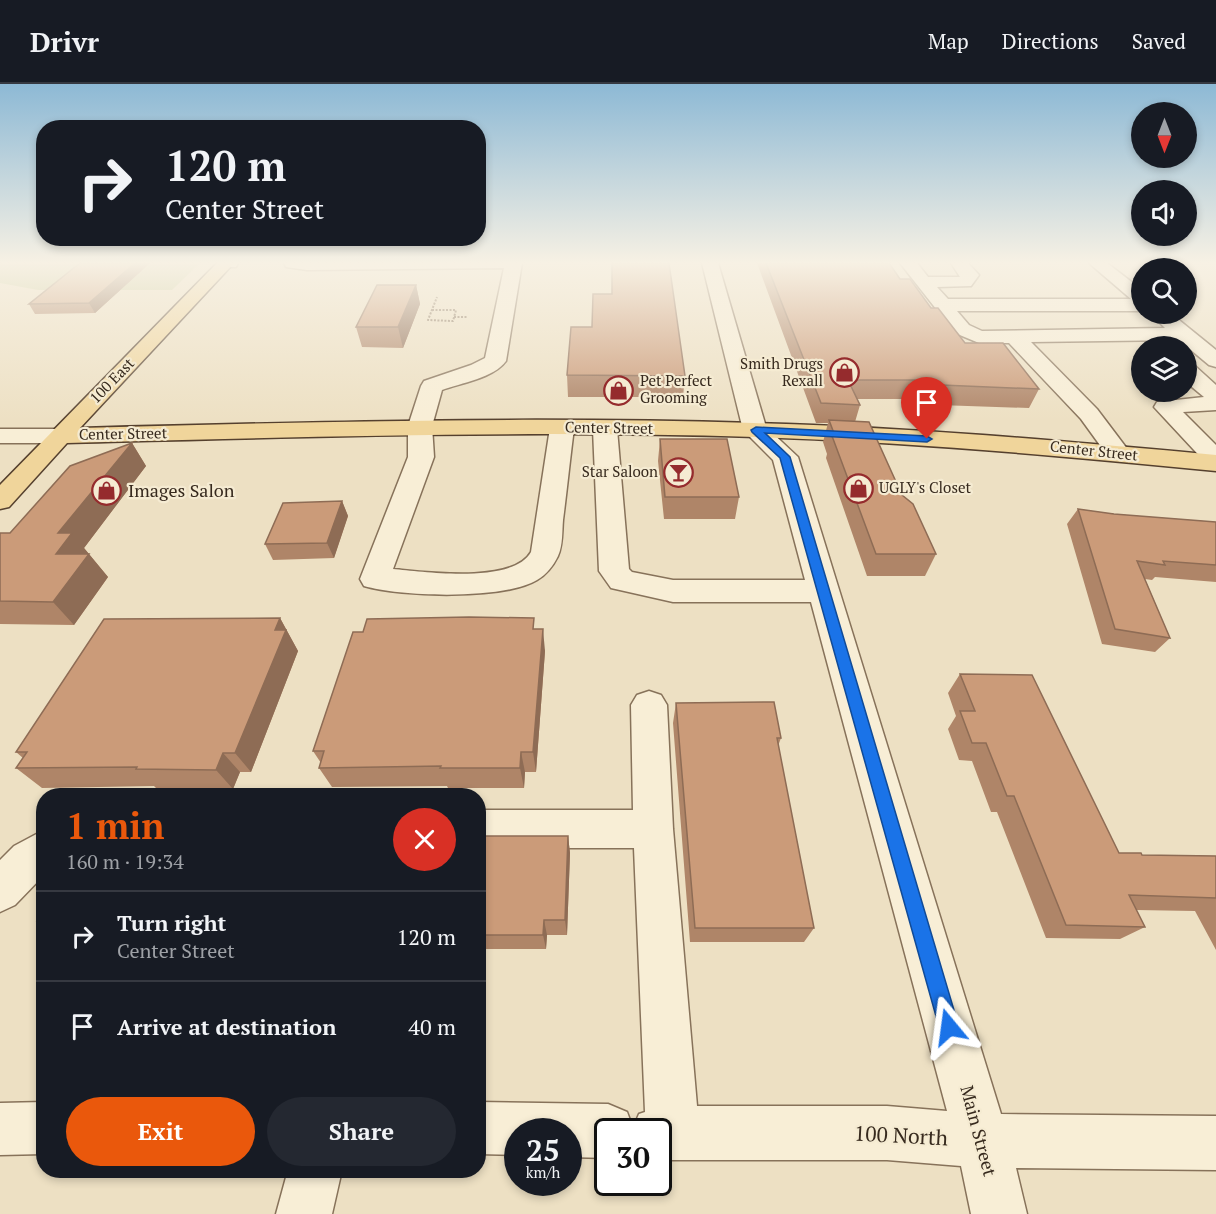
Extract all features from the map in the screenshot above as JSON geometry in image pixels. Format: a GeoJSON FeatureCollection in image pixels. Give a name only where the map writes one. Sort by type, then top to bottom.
{"type":"FeatureCollection","features":[{"type":"Feature","properties":{"kind":"main road","name":"100 East"},"geometry":{"type":"LineString","coordinates":[[0,501],[176,316]]}},
{"type":"Feature","properties":{"kind":"main road","name":"Center Street"},"geometry":{"type":"LineString","coordinates":[[60,436],[420,426],[756,430],[1018,444],[1216,461]]}},
{"type":"Feature","properties":{"kind":"street"},"geometry":{"type":"LineString","coordinates":[[504,316],[495,361],[479,370],[432,386],[420,426],[420,457],[375,579],[466,584],[489,583],[525,574],[539,564],[545,552],[562,428]]}},
{"type":"Feature","properties":{"kind":"street"},"geometry":{"type":"LineString","coordinates":[[725,316],[756,430]]}},
{"type":"Feature","properties":{"kind":"street"},"geometry":{"type":"LineString","coordinates":[[951,316],[962,329],[979,337],[1014,337],[1203,351]]}},
{"type":"Feature","properties":{"kind":"street"},"geometry":{"type":"LineString","coordinates":[[1171,324],[1203,351]]}},
{"type":"Feature","properties":{"kind":"street"},"geometry":{"type":"LineString","coordinates":[[1014,337],[1089,414],[1119,454]]}},
{"type":"Feature","properties":{"kind":"street"},"geometry":{"type":"LineString","coordinates":[[1197,380],[1216,396]]}},
{"type":"Feature","properties":{"kind":"street"},"geometry":{"type":"LineString","coordinates":[[1216,403],[1165,407],[1216,461]]}},
{"type":"Feature","properties":{"kind":"street"},"geometry":{"type":"LineString","coordinates":[[605,429],[614,571],[622,581],[673,591],[824,591]]}},
{"type":"Feature","properties":{"kind":"street","name":"Main Street"},"geometry":{"type":"LineString","coordinates":[[756,430],[785,457],[982,1141],[999,1214]]}},
{"type":"Feature","properties":{"kind":"street","name":"Center Street"},"geometry":{"type":"LineString","coordinates":[[0,436],[60,436]]}},
{"type":"Feature","properties":{"kind":"street"},"geometry":{"type":"LineString","coordinates":[[649,705],[665,1118]]}},
{"type":"Feature","properties":{"kind":"street"},"geometry":{"type":"LineString","coordinates":[[486,829],[653,829]]}},
{"type":"Feature","properties":{"kind":"street"},"geometry":{"type":"LineString","coordinates":[[0,890],[36,855]]}},
{"type":"Feature","properties":{"kind":"street"},"geometry":{"type":"LineString","coordinates":[[0,1129],[36,1128]]}},
{"type":"Feature","properties":{"kind":"street"},"geometry":{"type":"LineString","coordinates":[[486,1128],[594,1131]]}},
{"type":"Feature","properties":{"kind":"street","name":"100 North"},"geometry":{"type":"LineString","coordinates":[[672,1133],[887,1133],[982,1141],[1216,1143]]}},
{"type":"Feature","properties":{"kind":"street"},"geometry":{"type":"LineString","coordinates":[[304,1214],[313,1178]]}},
{"type":"Feature","properties":{"kind":"path"},"geometry":{"type":"LineString","coordinates":[[430,316],[428,320],[453,321],[454,317],[468,317]]}},
{"type":"Feature","properties":{"kind":"building"},"geometry":{"type":"Polygon","coordinates":[[[362,316],[403,316],[398,327],[356,327],[362,316]]]}},
{"type":"Feature","properties":{"kind":"building"},"geometry":{"type":"Polygon","coordinates":[[[592,316],[676,316],[685,376],[567,375],[571,327],[592,327],[592,316]]]}},
{"type":"Feature","properties":{"kind":"building"},"geometry":{"type":"Polygon","coordinates":[[[787,316],[944,316],[965,343],[1003,343],[1039,389],[918,384],[915,380],[848,380],[860,405],[821,403],[787,316]]]}},
{"type":"Feature","properties":{"kind":"building"},"geometry":{"type":"Polygon","coordinates":[[[829,420],[869,422],[902,495],[913,504],[936,554],[876,554],[832,436],[835,436],[829,420]]]}},
{"type":"Feature","properties":{"kind":"building"},"geometry":{"type":"Polygon","coordinates":[[[660,439],[727,439],[739,497],[665,497],[660,439]]]}},
{"type":"Feature","properties":{"kind":"building"},"geometry":{"type":"Polygon","coordinates":[[[132,443],[58,533],[72,533],[56,554],[89,554],[53,602],[0,601],[0,533],[10,533],[70,466],[132,443]]]}},
{"type":"Feature","properties":{"kind":"building"},"geometry":{"type":"Polygon","coordinates":[[[342,501],[327,543],[265,544],[283,503],[342,501]]]}},
{"type":"Feature","properties":{"kind":"building"},"geometry":{"type":"Polygon","coordinates":[[[1078,509],[1216,522],[1216,565],[1163,561],[1165,565],[1137,561],[1170,638],[1115,629],[1078,509]]]}},
{"type":"Feature","properties":{"kind":"building"},"geometry":{"type":"Polygon","coordinates":[[[280,618],[275,630],[286,630],[235,753],[223,753],[216,770],[136,769],[137,767],[16,768],[27,752],[16,752],[104,619],[280,618]]]}},
{"type":"Feature","properties":{"kind":"building"},"geometry":{"type":"Polygon","coordinates":[[[534,618],[533,629],[543,629],[533,752],[521,752],[520,768],[440,768],[441,766],[319,768],[324,751],[313,751],[353,632],[363,632],[367,619],[534,618]]]}},
{"type":"Feature","properties":{"kind":"building"},"geometry":{"type":"Polygon","coordinates":[[[960,674],[1032,675],[1119,853],[1216,856],[1216,898],[1129,895],[1145,927],[1066,925],[1014,796],[1007,796],[986,743],[972,743],[960,711],[975,711],[960,674]]]}},
{"type":"Feature","properties":{"kind":"building"},"geometry":{"type":"Polygon","coordinates":[[[774,702],[781,738],[777,738],[814,928],[695,928],[676,703],[774,702]]]}},
{"type":"Feature","properties":{"kind":"building"},"geometry":{"type":"Polygon","coordinates":[[[486,836],[568,836],[565,920],[544,920],[543,935],[486,935],[486,836]]]}},
{"type":"Feature","properties":{"kind":"place","name":"Smith Drugs Rexall"},"geometry":{"type":"Point","coordinates":[844,373]}},
{"type":"Feature","properties":{"kind":"place","name":"Pet Perfect Grooming"},"geometry":{"type":"Point","coordinates":[619,390]}},
{"type":"Feature","properties":{"kind":"place","name":"Star Saloon"},"geometry":{"type":"Point","coordinates":[679,472]}},
{"type":"Feature","properties":{"kind":"place","name":"UGLY's Closet"},"geometry":{"type":"Point","coordinates":[858,488]}},
{"type":"Feature","properties":{"kind":"place","name":"Images Salon"},"geometry":{"type":"Point","coordinates":[107,491]}},
{"type":"Feature","properties":{"kind":"route"},"geometry":{"type":"LineString","coordinates":[[927,439],[756,430],[785,457],[949,1027]]}}]}
